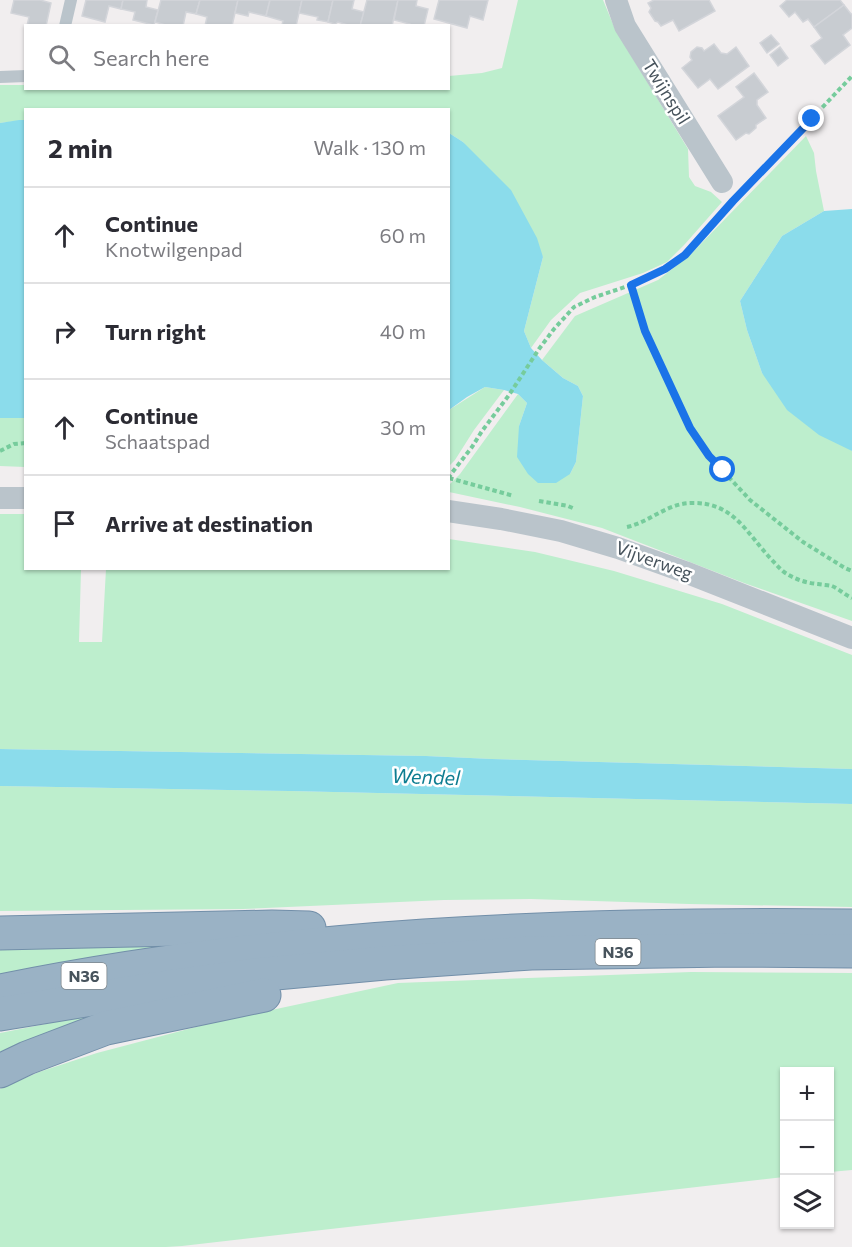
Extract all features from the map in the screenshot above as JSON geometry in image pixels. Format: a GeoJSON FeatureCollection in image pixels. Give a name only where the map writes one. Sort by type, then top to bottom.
{"type":"FeatureCollection","features":[{"type":"Feature","properties":{"kind":"highway","name":"N36"},"geometry":{"type":"LineString","coordinates":[[0,991],[168,961],[291,947],[446,934],[664,926],[852,926]]}},
{"type":"Feature","properties":{"kind":"highway","name":"N36"},"geometry":{"type":"LineString","coordinates":[[0,933],[272,927],[446,934]]}},
{"type":"Feature","properties":{"kind":"highway","name":"N36"},"geometry":{"type":"LineString","coordinates":[[0,1014],[254,975],[384,963],[531,953],[852,951]]}},
{"type":"Feature","properties":{"kind":"highway","name":"N36"},"geometry":{"type":"LineString","coordinates":[[0,1071],[27,1058],[106,1029],[231,1001],[315,986],[384,963]]}},
{"type":"Feature","properties":{"kind":"street","name":"Twijnspil"},"geometry":{"type":"LineString","coordinates":[[616,0],[625,26],[732,192]]}},
{"type":"Feature","properties":{"kind":"street"},"geometry":{"type":"LineString","coordinates":[[0,498],[24,498]]}},
{"type":"Feature","properties":{"kind":"street","name":"Vijverweg"},"geometry":{"type":"LineString","coordinates":[[450,511],[561,531],[618,548],[852,638]]}},
{"type":"Feature","properties":{"kind":"lane"},"geometry":{"type":"LineString","coordinates":[[65,24],[71,0]]}},
{"type":"Feature","properties":{"kind":"lane"},"geometry":{"type":"LineString","coordinates":[[0,76],[24,76]]}},
{"type":"Feature","properties":{"kind":"path"},"geometry":{"type":"LineString","coordinates":[[450,476],[509,395],[539,349],[574,307],[631,285],[665,269],[685,255],[732,192],[852,76]]}},
{"type":"Feature","properties":{"kind":"path"},"geometry":{"type":"LineString","coordinates":[[631,285],[645,331],[690,428],[709,456],[750,500],[803,542],[852,571]]}},
{"type":"Feature","properties":{"kind":"path"},"geometry":{"type":"LineString","coordinates":[[0,451],[14,444],[24,443]]}},
{"type":"Feature","properties":{"kind":"path"},"geometry":{"type":"LineString","coordinates":[[450,477],[520,498]]}},
{"type":"Feature","properties":{"kind":"path"},"geometry":{"type":"LineString","coordinates":[[532,499],[568,506],[579,511]]}},
{"type":"Feature","properties":{"kind":"path"},"geometry":{"type":"LineString","coordinates":[[619,526],[627,527],[638,524],[679,504],[719,506],[742,523],[782,571],[799,580],[831,586],[852,598]]}},
{"type":"Feature","properties":{"kind":"green space"},"geometry":{"type":"Polygon","coordinates":[[[518,0],[603,0],[615,29],[688,149],[689,177],[695,186],[711,192],[722,202],[667,262],[643,273],[580,293],[551,320],[531,348],[524,331],[543,257],[463,142],[450,134],[450,108],[24,108],[24,120],[0,123],[0,85],[24,85],[24,90],[450,90],[450,76],[482,73],[502,68],[518,0]]]}},
{"type":"Feature","properties":{"kind":"green space"},"geometry":{"type":"Polygon","coordinates":[[[806,136],[814,153],[824,211],[782,236],[740,301],[762,373],[852,451],[852,621],[744,583],[602,528],[450,492],[450,484],[460,474],[518,394],[527,403],[519,426],[570,474],[576,462],[583,396],[578,386],[563,378],[542,360],[575,316],[658,280],[689,256],[806,136]]]}},
{"type":"Feature","properties":{"kind":"green space"},"geometry":{"type":"Polygon","coordinates":[[[485,387],[504,390],[450,465],[450,409],[485,387]]]}},
{"type":"Feature","properties":{"kind":"green space"},"geometry":{"type":"Polygon","coordinates":[[[0,418],[24,418],[24,467],[0,466],[0,418]]]}},
{"type":"Feature","properties":{"kind":"green space"},"geometry":{"type":"Polygon","coordinates":[[[0,514],[24,514],[24,570],[81,570],[79,642],[102,642],[106,570],[450,570],[450,539],[535,552],[614,571],[722,604],[852,655],[852,769],[426,756],[0,749],[0,514]]]}},
{"type":"Feature","properties":{"kind":"green space"},"geometry":{"type":"Polygon","coordinates":[[[0,786],[852,804],[852,907],[531,899],[444,900],[243,909],[0,911],[0,786]]]}},
{"type":"Feature","properties":{"kind":"green space"},"geometry":{"type":"Polygon","coordinates":[[[267,930],[0,980],[0,941],[267,930]]]}},
{"type":"Feature","properties":{"kind":"green space"},"geometry":{"type":"Polygon","coordinates":[[[691,972],[852,973],[852,1170],[834,1172],[834,1067],[780,1067],[780,1177],[182,1246],[0,1247],[0,1089],[39,1072],[97,1053],[211,1023],[398,983],[691,972]]]}},
{"type":"Feature","properties":{"kind":"green space"},"geometry":{"type":"Polygon","coordinates":[[[161,1004],[30,1039],[0,1052],[0,1033],[161,1004]]]}},
{"type":"Feature","properties":{"kind":"water"},"geometry":{"type":"Polygon","coordinates":[[[24,120],[24,418],[0,418],[0,123],[24,120]]]}},
{"type":"Feature","properties":{"kind":"water"},"geometry":{"type":"Polygon","coordinates":[[[450,134],[463,142],[511,190],[537,238],[543,257],[524,331],[531,348],[563,378],[578,386],[583,396],[576,462],[570,474],[556,483],[538,483],[528,474],[517,457],[519,426],[527,403],[518,394],[485,387],[450,409],[450,134]]]}},
{"type":"Feature","properties":{"kind":"water"},"geometry":{"type":"Polygon","coordinates":[[[852,209],[852,451],[819,435],[787,410],[762,373],[740,301],[782,236],[824,211],[852,209]]]}},
{"type":"Feature","properties":{"kind":"water","name":"Wendel"},"geometry":{"type":"Polygon","coordinates":[[[0,749],[426,756],[852,769],[852,804],[0,786],[0,749]]]}},
{"type":"Feature","properties":{"kind":"building"},"geometry":{"type":"Polygon","coordinates":[[[14,0],[40,0],[51,3],[46,24],[27,24],[29,17],[11,13],[14,0]]]}},
{"type":"Feature","properties":{"kind":"building"},"geometry":{"type":"Polygon","coordinates":[[[86,0],[123,0],[121,9],[109,6],[105,22],[82,16],[86,0]]]}},
{"type":"Feature","properties":{"kind":"building"},"geometry":{"type":"Polygon","coordinates":[[[123,0],[147,0],[146,7],[158,10],[154,24],[150,24],[133,20],[135,12],[121,9],[123,0]]]}},
{"type":"Feature","properties":{"kind":"building"},"geometry":{"type":"Polygon","coordinates":[[[161,0],[200,0],[196,14],[186,12],[183,24],[155,22],[161,0]]]}},
{"type":"Feature","properties":{"kind":"building"},"geometry":{"type":"Polygon","coordinates":[[[200,0],[238,0],[232,24],[205,24],[207,17],[196,14],[200,0]]]}},
{"type":"Feature","properties":{"kind":"building"},"geometry":{"type":"Polygon","coordinates":[[[238,0],[270,0],[266,16],[249,12],[248,16],[235,13],[238,0]]]}},
{"type":"Feature","properties":{"kind":"building"},"geometry":{"type":"Polygon","coordinates":[[[270,0],[302,0],[296,24],[282,24],[283,21],[266,16],[270,0]]]}},
{"type":"Feature","properties":{"kind":"building"},"geometry":{"type":"Polygon","coordinates":[[[302,0],[333,0],[328,22],[317,20],[318,17],[299,13],[302,0]]]}},
{"type":"Feature","properties":{"kind":"building"},"geometry":{"type":"Polygon","coordinates":[[[333,0],[354,0],[352,9],[364,12],[361,24],[328,22],[333,0]]]}},
{"type":"Feature","properties":{"kind":"building"},"geometry":{"type":"Polygon","coordinates":[[[367,0],[398,0],[392,24],[361,24],[367,0]]]}},
{"type":"Feature","properties":{"kind":"building"},"geometry":{"type":"Polygon","coordinates":[[[398,0],[417,0],[416,6],[428,9],[424,24],[410,24],[394,20],[398,0]]]}},
{"type":"Feature","properties":{"kind":"building"},"geometry":{"type":"Polygon","coordinates":[[[439,0],[488,0],[483,20],[470,16],[467,28],[434,19],[439,0]]]}},
{"type":"Feature","properties":{"kind":"building"},"geometry":{"type":"Polygon","coordinates":[[[654,0],[709,0],[715,11],[679,31],[673,20],[661,26],[655,21],[649,12],[651,8],[648,3],[654,0]]]}},
{"type":"Feature","properties":{"kind":"building"},"geometry":{"type":"Polygon","coordinates":[[[787,0],[840,0],[844,5],[814,27],[808,19],[803,22],[795,12],[789,17],[780,6],[787,0]]]}},
{"type":"Feature","properties":{"kind":"building"},"geometry":{"type":"Polygon","coordinates":[[[844,5],[852,14],[852,28],[843,35],[850,45],[825,64],[811,46],[822,38],[814,27],[844,5]]]}},
{"type":"Feature","properties":{"kind":"building"},"geometry":{"type":"Polygon","coordinates":[[[771,35],[779,44],[767,53],[760,43],[771,35]]]}},
{"type":"Feature","properties":{"kind":"building"},"geometry":{"type":"Polygon","coordinates":[[[714,44],[721,53],[727,54],[736,47],[749,66],[718,89],[710,79],[698,88],[682,68],[692,60],[691,52],[697,47],[704,51],[714,44]]]}},
{"type":"Feature","properties":{"kind":"building"},"geometry":{"type":"Polygon","coordinates":[[[780,47],[788,58],[778,66],[770,55],[780,47]]]}},
{"type":"Feature","properties":{"kind":"building"},"geometry":{"type":"Polygon","coordinates":[[[754,73],[768,92],[757,100],[757,105],[766,118],[749,134],[746,133],[736,140],[718,116],[744,97],[736,87],[754,73]]]}},
{"type":"Feature","properties":{"kind":"route"},"geometry":{"type":"LineString","coordinates":[[723,470],[709,456],[690,428],[645,331],[631,285],[665,269],[685,255],[812,119]]}}]}
